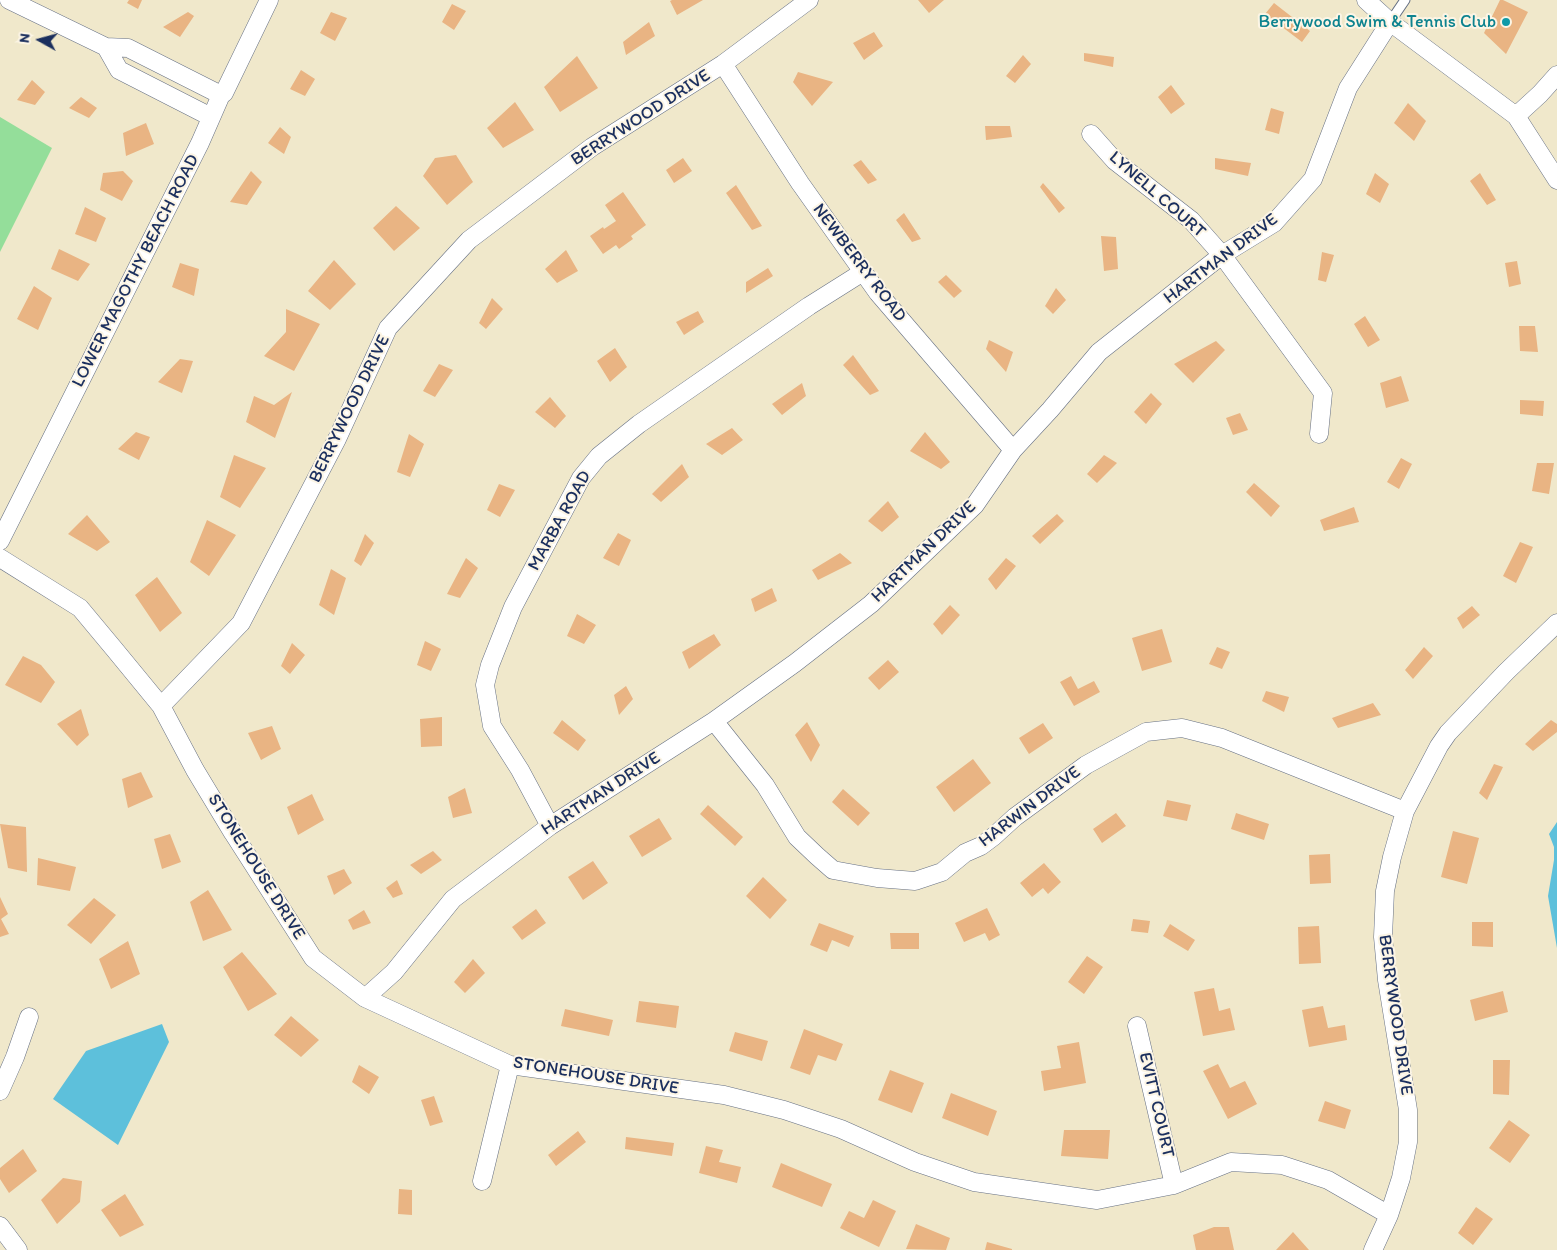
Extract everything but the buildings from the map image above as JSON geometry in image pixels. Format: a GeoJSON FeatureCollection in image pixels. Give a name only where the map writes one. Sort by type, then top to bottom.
{"type":"FeatureCollection","features":[{"type":"Feature","properties":{"kind":"street"},"geometry":{"type":"LineString","coordinates":[[9,0],[106,47],[128,48],[221,95]]}},
{"type":"Feature","properties":{"kind":"street","name":"LOWER MAGOTHY BEACH ROAD"},"geometry":{"type":"LineString","coordinates":[[0,540],[200,143],[221,95],[224,93],[269,0]]}},
{"type":"Feature","properties":{"kind":"street","name":"BERRYWOOD DRIVE"},"geometry":{"type":"LineString","coordinates":[[161,706],[241,623],[337,439],[388,328],[469,240],[592,147],[722,64],[809,0]]}},
{"type":"Feature","properties":{"kind":"street"},"geometry":{"type":"LineString","coordinates":[[1366,0],[1390,22],[1516,116],[1557,180]]}},
{"type":"Feature","properties":{"kind":"street","name":"HARTMAN DRIVE"},"geometry":{"type":"LineString","coordinates":[[365,998],[394,972],[453,899],[550,826],[714,721],[795,663],[871,604],[975,505],[1013,450],[1099,352],[1222,255],[1274,223],[1313,179],[1348,88],[1390,22]]}},
{"type":"Feature","properties":{"kind":"street"},"geometry":{"type":"LineString","coordinates":[[106,47],[119,70],[211,117]]}},
{"type":"Feature","properties":{"kind":"street","name":"NEWBERRY ROAD"},"geometry":{"type":"LineString","coordinates":[[722,64],[800,183],[863,272],[904,323],[1013,450]]}},
{"type":"Feature","properties":{"kind":"street"},"geometry":{"type":"LineString","coordinates":[[1516,116],[1557,75]]}},
{"type":"Feature","properties":{"kind":"street","name":"LYNELL COURT"},"geometry":{"type":"LineString","coordinates":[[1091,134],[1116,161],[1191,220],[1222,255],[1323,393],[1319,434]]}},
{"type":"Feature","properties":{"kind":"street","name":"MARBA ROAD"},"geometry":{"type":"LineString","coordinates":[[550,826],[520,770],[492,726],[485,685],[490,665],[514,607],[581,478],[599,456],[639,424],[809,306],[863,272]]}},
{"type":"Feature","properties":{"kind":"street","name":"STONEHOUSE DRIVE"},"geometry":{"type":"LineString","coordinates":[[0,558],[80,608],[161,706],[195,770],[313,958],[365,998],[510,1065],[724,1095],[784,1110],[840,1129],[915,1162],[974,1182],[1096,1200],[1174,1185],[1231,1162],[1282,1165],[1328,1180],[1389,1214]]}},
{"type":"Feature","properties":{"kind":"street","name":"BERRYWOOD DRIVE"},"geometry":{"type":"LineString","coordinates":[[1373,1250],[1389,1214],[1401,1178],[1408,1142],[1408,1110],[1387,980],[1383,937],[1385,891],[1405,811],[1439,746],[1448,733],[1506,672],[1557,623]]}},
{"type":"Feature","properties":{"kind":"street","name":"HARWIN DRIVE"},"geometry":{"type":"LineString","coordinates":[[714,721],[765,785],[797,836],[817,856],[834,870],[877,878],[915,881],[942,872],[965,853],[981,846],[1015,817],[1086,765],[1146,732],[1182,728],[1222,738],[1405,811]]}},
{"type":"Feature","properties":{"kind":"street"},"geometry":{"type":"LineString","coordinates":[[0,1091],[15,1057],[29,1017]]}},
{"type":"Feature","properties":{"kind":"street","name":"EVITT COURT"},"geometry":{"type":"LineString","coordinates":[[1137,1026],[1174,1185]]}},
{"type":"Feature","properties":{"kind":"street"},"geometry":{"type":"LineString","coordinates":[[482,1181],[510,1065]]}},
{"type":"Feature","properties":{"kind":"street"},"geometry":{"type":"LineString","coordinates":[[0,1226],[18,1250]]}},
{"type":"Feature","properties":{"kind":"lane"},"geometry":{"type":"LineString","coordinates":[[1390,22],[1405,0]]}},
{"type":"Feature","properties":{"kind":"green space"},"geometry":{"type":"Polygon","coordinates":[[[0,117],[52,148],[0,252],[0,117]]]}},
{"type":"Feature","properties":{"kind":"water"},"geometry":{"type":"Polygon","coordinates":[[[1557,822],[1557,948],[1548,896],[1554,860],[1554,847],[1549,834],[1557,822]]]}},
{"type":"Feature","properties":{"kind":"water"},"geometry":{"type":"Polygon","coordinates":[[[162,1024],[169,1042],[118,1145],[53,1099],[86,1051],[162,1024]]]}},
{"type":"Feature","properties":{"kind":"place","name":"Berrywood Swim & Tennis Club"},"geometry":{"type":"Point","coordinates":[1506,22]}}]}
